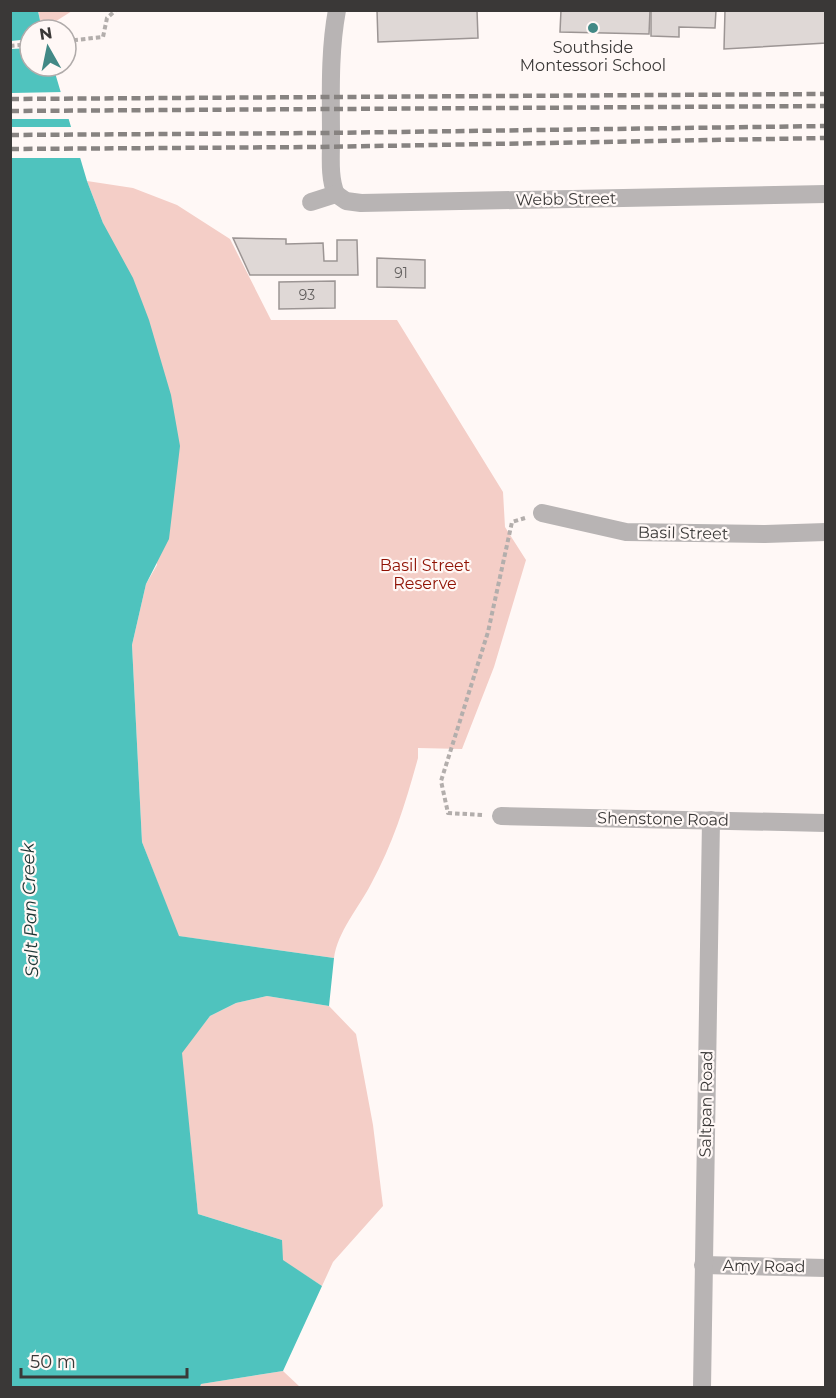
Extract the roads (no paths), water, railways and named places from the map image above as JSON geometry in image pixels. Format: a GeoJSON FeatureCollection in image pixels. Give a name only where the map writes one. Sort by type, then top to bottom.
{"type":"FeatureCollection","features":[{"type":"Feature","properties":{"kind":"street"},"geometry":{"type":"LineString","coordinates":[[311,202],[336,194],[333,188],[332,169],[331,87],[332,43],[337,10]]}},
{"type":"Feature","properties":{"kind":"street","name":"Webb Street"},"geometry":{"type":"LineString","coordinates":[[336,194],[346,201],[361,203],[825,194]]}},
{"type":"Feature","properties":{"kind":"street","name":"Basil Street"},"geometry":{"type":"LineString","coordinates":[[542,513],[626,532],[765,534],[825,532]]}},
{"type":"Feature","properties":{"kind":"street","name":"Shenstone Road"},"geometry":{"type":"LineString","coordinates":[[501,816],[825,823]]}},
{"type":"Feature","properties":{"kind":"street","name":"Saltpan Road"},"geometry":{"type":"LineString","coordinates":[[702,1388],[711,820]]}},
{"type":"Feature","properties":{"kind":"street","name":"Amy Road"},"geometry":{"type":"LineString","coordinates":[[704,1265],[825,1268]]}},
{"type":"Feature","properties":{"kind":"water","name":"Salt Pan Creek"},"geometry":{"type":"Polygon","coordinates":[[[10,11],[38,11],[39,18],[18,18],[18,78],[57,78],[87,181],[103,223],[133,278],[149,320],[171,395],[180,446],[169,539],[146,584],[132,645],[142,842],[179,936],[334,958],[329,1006],[267,996],[236,1003],[210,1016],[182,1053],[198,1214],[282,1240],[283,1260],[322,1286],[283,1371],[201,1384],[200,1387],[11,1387],[10,11]]]}},
{"type":"Feature","properties":{"kind":"railway"},"geometry":{"type":"LineString","coordinates":[[10,99],[826,94]]}},
{"type":"Feature","properties":{"kind":"railway"},"geometry":{"type":"LineString","coordinates":[[10,111],[826,106]]}},
{"type":"Feature","properties":{"kind":"railway"},"geometry":{"type":"LineString","coordinates":[[10,135],[826,126]]}},
{"type":"Feature","properties":{"kind":"railway"},"geometry":{"type":"LineString","coordinates":[[10,149],[320,147],[826,138]]}},
{"type":"Feature","properties":{"kind":"place","name":"Southside Montessori School"},"geometry":{"type":"Point","coordinates":[593,28]}},
{"type":"Feature","properties":{"kind":"park label","name":"Basil Street Reserve"},"geometry":{"type":"Point","coordinates":[425,574]}}]}
